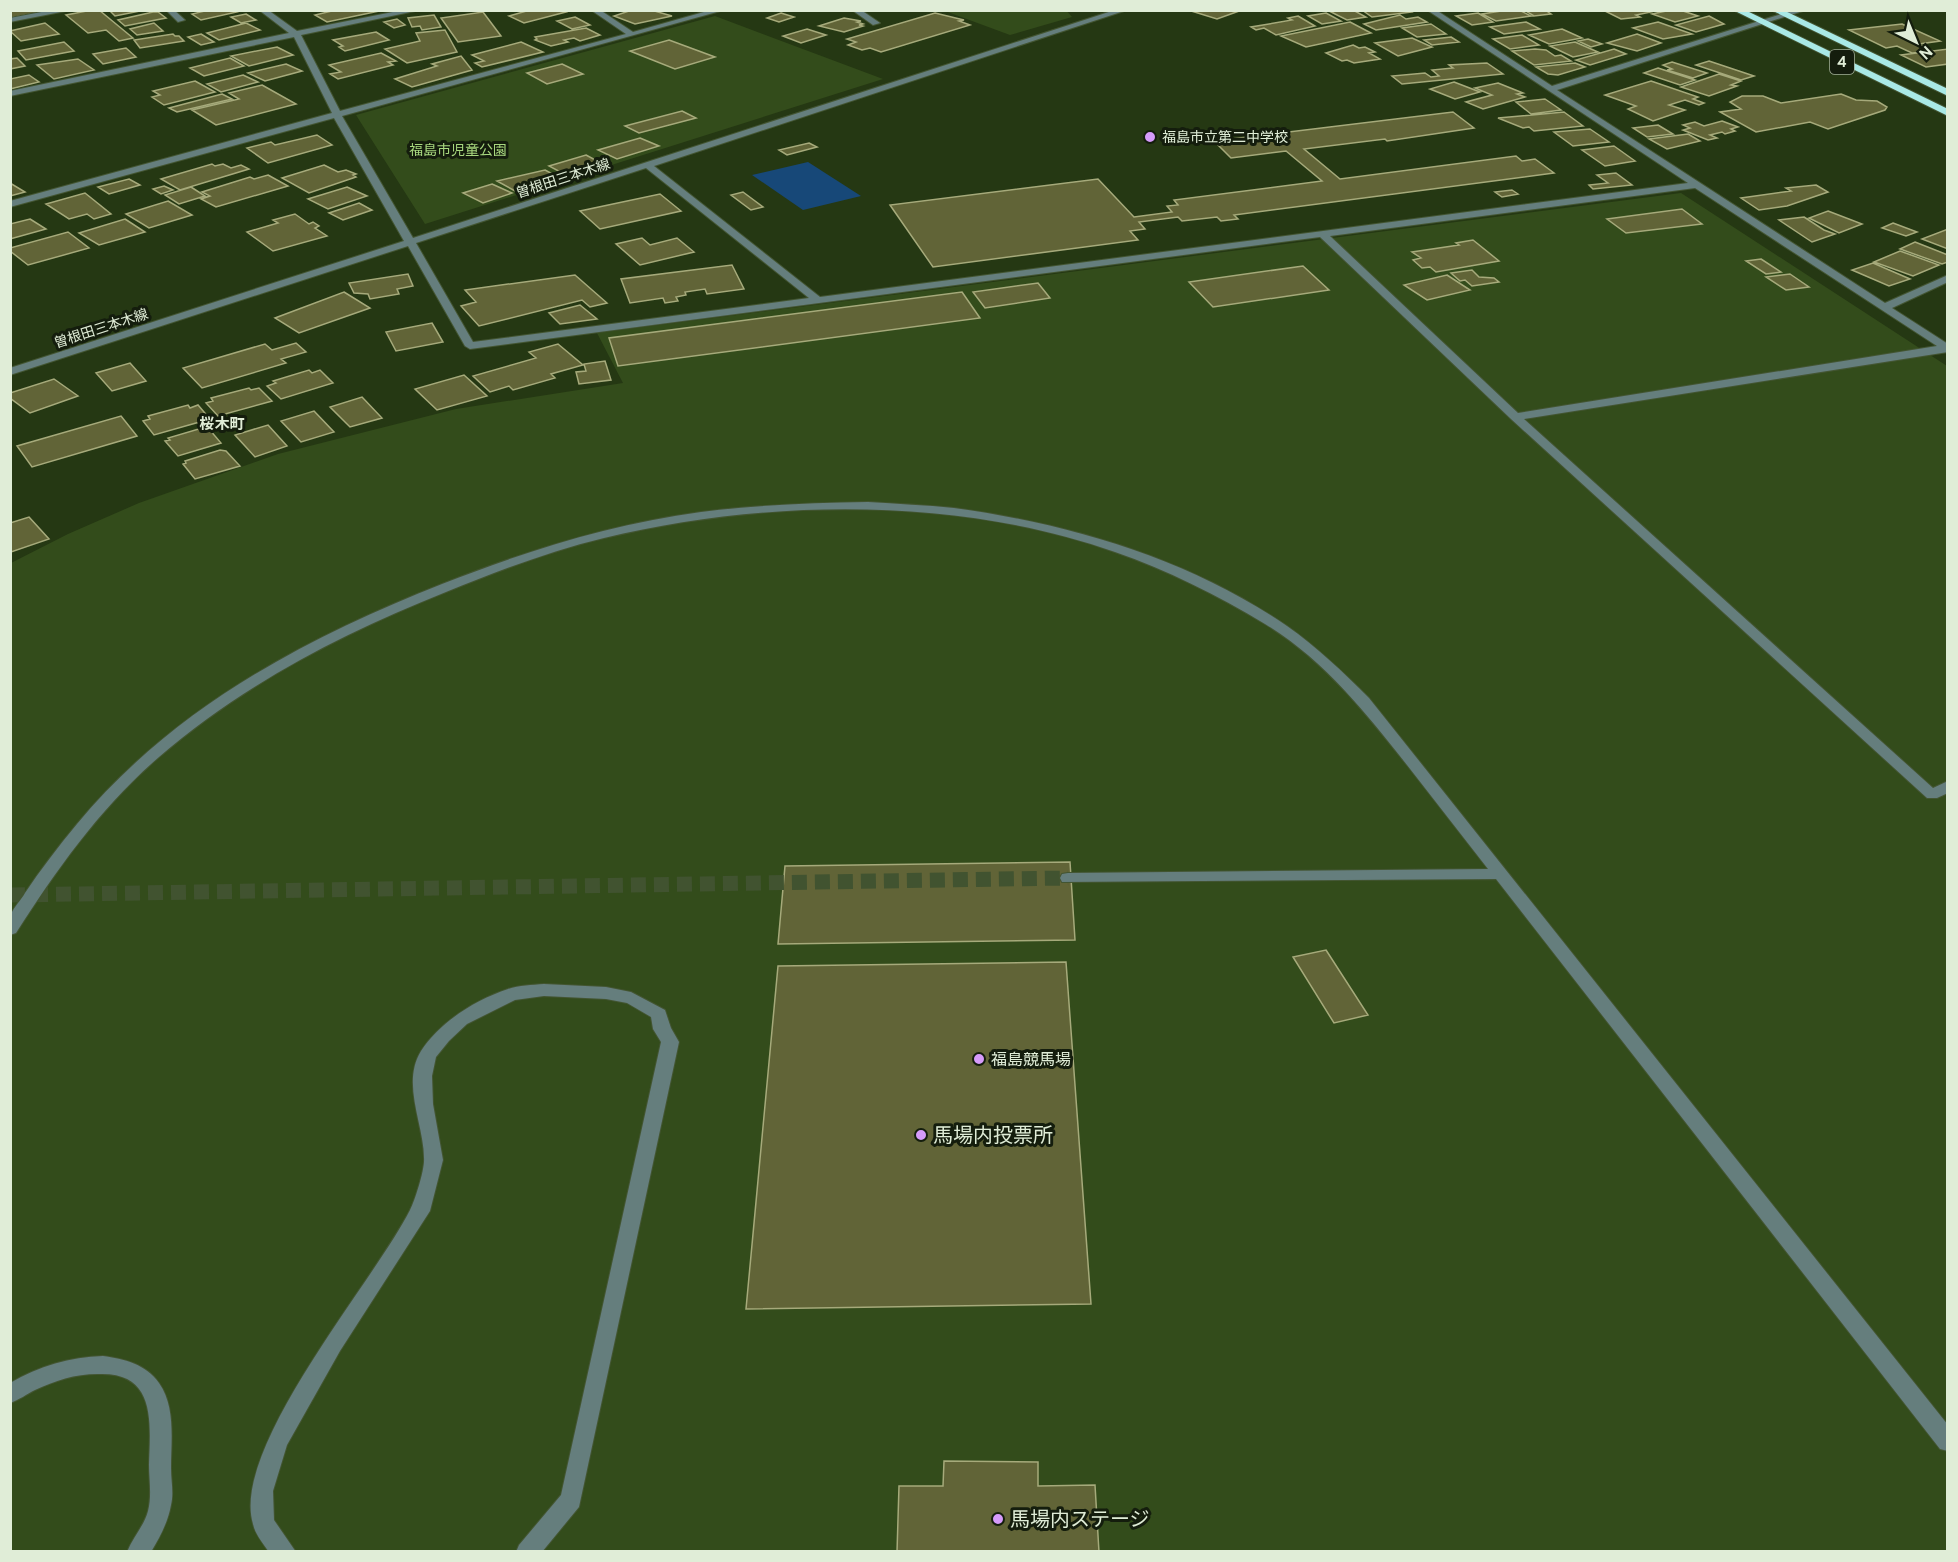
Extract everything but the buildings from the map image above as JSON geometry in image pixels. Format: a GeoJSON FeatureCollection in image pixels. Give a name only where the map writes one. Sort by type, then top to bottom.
{"type":"FeatureCollection","features":[{"type":"Feature","properties":{"kind":"highway","name":"4"},"geometry":{"type":"LineString","coordinates":[[1737,10],[1947,113]]}},
{"type":"Feature","properties":{"kind":"highway","name":"4"},"geometry":{"type":"LineString","coordinates":[[1775,10],[1947,93]]}},
{"type":"Feature","properties":{"kind":"street"},"geometry":{"type":"LineString","coordinates":[[10,20],[68,10]]}},
{"type":"Feature","properties":{"kind":"street"},"geometry":{"type":"LineString","coordinates":[[169,10],[181,20]]}},
{"type":"Feature","properties":{"kind":"street"},"geometry":{"type":"LineString","coordinates":[[262,10],[296,34],[338,115],[470,346],[1696,185]]}},
{"type":"Feature","properties":{"kind":"street"},"geometry":{"type":"LineString","coordinates":[[10,94],[417,10]]}},
{"type":"Feature","properties":{"kind":"street"},"geometry":{"type":"LineString","coordinates":[[594,10],[632,34]]}},
{"type":"Feature","properties":{"kind":"street"},"geometry":{"type":"LineString","coordinates":[[10,204],[721,10]]}},
{"type":"Feature","properties":{"kind":"street"},"geometry":{"type":"LineString","coordinates":[[855,10],[876,23]]}},
{"type":"Feature","properties":{"kind":"street","name":"曽根田三本木線"},"geometry":{"type":"LineString","coordinates":[[10,372],[648,165],[1089,18],[1124,10]]}},
{"type":"Feature","properties":{"kind":"street"},"geometry":{"type":"LineString","coordinates":[[1430,10],[1947,349]]}},
{"type":"Feature","properties":{"kind":"street"},"geometry":{"type":"LineString","coordinates":[[1551,89],[1803,10]]}},
{"type":"Feature","properties":{"kind":"street"},"geometry":{"type":"LineString","coordinates":[[648,165],[817,300]]}},
{"type":"Feature","properties":{"kind":"street"},"geometry":{"type":"LineString","coordinates":[[1321,233],[1515,417],[1932,795],[1947,786]]}},
{"type":"Feature","properties":{"kind":"street"},"geometry":{"type":"LineString","coordinates":[[1884,308],[1947,278]]}},
{"type":"Feature","properties":{"kind":"street"},"geometry":{"type":"LineString","coordinates":[[1515,417],[1947,349]]}},
{"type":"Feature","properties":{"kind":"street"},"geometry":{"type":"LineString","coordinates":[[10,929],[33,890],[64,846],[99,805],[137,767],[178,732],[267,670],[314,644],[413,598],[567,544],[613,532],[694,516],[800,506],[847,506],[939,511],[1030,525],[1116,548],[1197,580],[1235,600],[1305,646],[1364,701],[1947,1442]]}},
{"type":"Feature","properties":{"kind":"street"},"geometry":{"type":"LineString","coordinates":[[1068,878],[1498,874]]}},
{"type":"Feature","properties":{"kind":"street"},"geometry":{"type":"LineString","coordinates":[[285,1551],[278,1546],[263,1523],[262,1491],[277,1442],[333,1345],[420,1210],[434,1160],[424,1095],[423,1076],[428,1055],[443,1036],[461,1020],[512,994],[544,990],[606,993],[631,998],[659,1014],[662,1029],[670,1042],[571,1500],[527,1551]]}},
{"type":"Feature","properties":{"kind":"street"},"geometry":{"type":"LineString","coordinates":[[10,1395],[27,1383],[57,1370],[86,1365],[114,1366],[136,1374],[152,1389],[159,1410],[160,1506],[152,1528],[138,1551]]}},
{"type":"Feature","properties":{"kind":"green space"},"geometry":{"type":"Polygon","coordinates":[[[1066,10],[1072,17],[1010,35],[945,11],[1066,10]]]}},
{"type":"Feature","properties":{"kind":"green space","name":"福島市児童公園"},"geometry":{"type":"Polygon","coordinates":[[[715,16],[883,79],[425,224],[356,115],[715,16]]]}},
{"type":"Feature","properties":{"kind":"green space","name":"福島競馬場"},"geometry":{"type":"Polygon","coordinates":[[[1681,193],[1947,366],[1947,1551],[11,1552],[11,563],[68,534],[139,503],[278,454],[456,409],[623,383],[597,333],[1681,193]]]}},
{"type":"Feature","properties":{"kind":"water"},"geometry":{"type":"Polygon","coordinates":[[[808,162],[861,196],[803,210],[752,175],[808,162]]]}},
{"type":"Feature","properties":{"kind":"tunnel"},"geometry":{"type":"LineString","coordinates":[[10,895],[1068,878]]}},
{"type":"Feature","properties":{"kind":"place","name":"福島市立第二中学校"},"geometry":{"type":"Point","coordinates":[1150,137]}},
{"type":"Feature","properties":{"kind":"place","name":"福島競馬場"},"geometry":{"type":"Point","coordinates":[979,1059]}},
{"type":"Feature","properties":{"kind":"place","name":"馬場内投票所"},"geometry":{"type":"Point","coordinates":[921,1135]}},
{"type":"Feature","properties":{"kind":"place","name":"馬場内ステージ"},"geometry":{"type":"Point","coordinates":[998,1519]}},
{"type":"Feature","properties":{"kind":"district","name":"桜木町"},"geometry":{"type":"Point","coordinates":[222,424]}}]}
